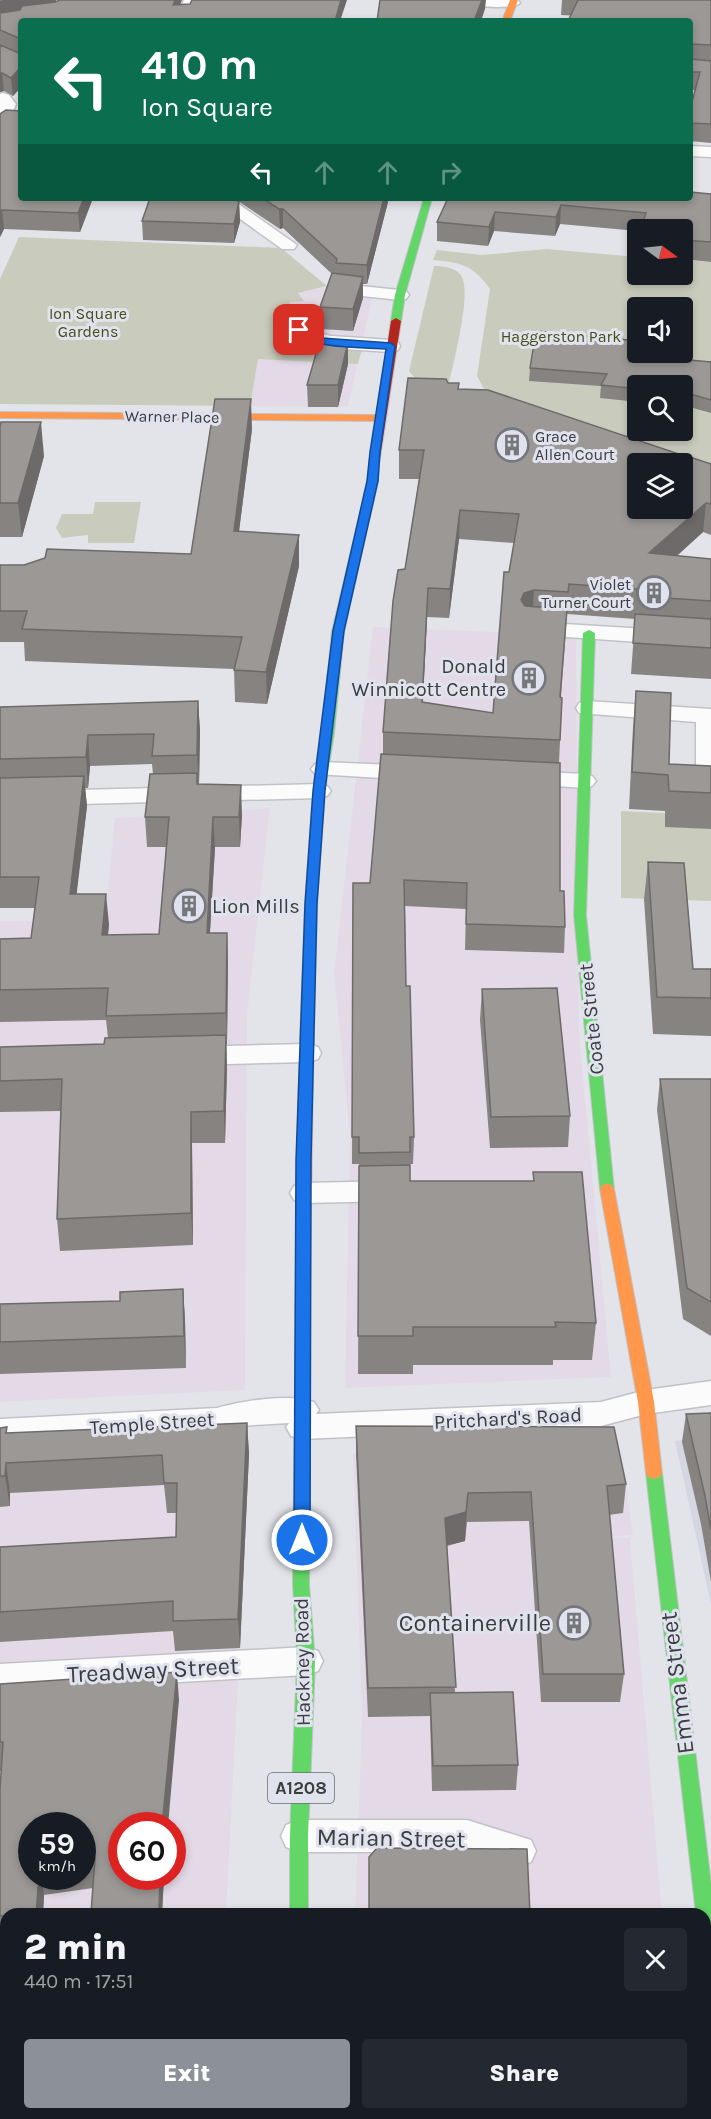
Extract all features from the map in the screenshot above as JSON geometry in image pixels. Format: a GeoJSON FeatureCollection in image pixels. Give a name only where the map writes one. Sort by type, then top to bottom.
{"type":"FeatureCollection","features":[{"type":"Feature","properties":{"kind":"main road"},"geometry":{"type":"LineString","coordinates":[[507,18],[513,2]]}},
{"type":"Feature","properties":{"kind":"main road","name":"Hackney Road"},"geometry":{"type":"LineString","coordinates":[[299,1908],[298,1836],[306,1661],[301,1584],[304,1193],[311,904],[321,780],[338,631],[373,481],[380,418],[400,295],[427,201]]}},
{"type":"Feature","properties":{"kind":"main road","name":"Warner Place"},"geometry":{"type":"LineString","coordinates":[[0,415],[380,418]]}},
{"type":"Feature","properties":{"kind":"main road","name":"Coate Street"},"geometry":{"type":"LineString","coordinates":[[590,633],[580,915],[596,1187],[646,1402]]}},
{"type":"Feature","properties":{"kind":"main road","name":"Emma Street"},"geometry":{"type":"LineString","coordinates":[[646,1402],[704,1908]]}},
{"type":"Feature","properties":{"kind":"street"},"geometry":{"type":"LineString","coordinates":[[183,18],[191,0]]}},
{"type":"Feature","properties":{"kind":"street"},"geometry":{"type":"LineString","coordinates":[[468,0],[513,2]]}},
{"type":"Feature","properties":{"kind":"street"},"geometry":{"type":"LineString","coordinates":[[1,98],[18,94]]}},
{"type":"Feature","properties":{"kind":"street"},"geometry":{"type":"LineString","coordinates":[[0,126],[8,104],[1,98]]}},
{"type":"Feature","properties":{"kind":"street"},"geometry":{"type":"LineString","coordinates":[[693,151],[711,152]]}},
{"type":"Feature","properties":{"kind":"street"},"geometry":{"type":"LineString","coordinates":[[223,201],[288,245]]}},
{"type":"Feature","properties":{"kind":"street"},"geometry":{"type":"LineString","coordinates":[[340,289],[400,295]]}},
{"type":"Feature","properties":{"kind":"street"},"geometry":{"type":"LineString","coordinates":[[298,326],[304,335],[321,341],[391,346]]}},
{"type":"Feature","properties":{"kind":"street"},"geometry":{"type":"LineString","coordinates":[[532,629],[711,640]]}},
{"type":"Feature","properties":{"kind":"street"},"geometry":{"type":"LineString","coordinates":[[587,708],[709,716],[708,792],[711,793]]}},
{"type":"Feature","properties":{"kind":"street"},"geometry":{"type":"LineString","coordinates":[[0,799],[434,774]]}},
{"type":"Feature","properties":{"kind":"street"},"geometry":{"type":"LineString","coordinates":[[503,777],[584,781]]}},
{"type":"Feature","properties":{"kind":"street"},"geometry":{"type":"LineString","coordinates":[[164,1057],[308,1053]]}},
{"type":"Feature","properties":{"kind":"street"},"geometry":{"type":"LineString","coordinates":[[304,1193],[423,1191]]}},
{"type":"Feature","properties":{"kind":"street","name":"Pritchard's Road"},"geometry":{"type":"LineString","coordinates":[[303,1418],[601,1413],[646,1402],[711,1393]]}},
{"type":"Feature","properties":{"kind":"street","name":"Temple Street"},"geometry":{"type":"LineString","coordinates":[[0,1431],[217,1420],[239,1414],[303,1418]]}},
{"type":"Feature","properties":{"kind":"street","name":"Treadway Street"},"geometry":{"type":"LineString","coordinates":[[0,1678],[306,1661]]}},
{"type":"Feature","properties":{"kind":"street","name":"Marian Street"},"geometry":{"type":"LineString","coordinates":[[298,1836],[467,1836],[518,1851]]}},
{"type":"Feature","properties":{"kind":"shaded area"},"geometry":{"type":"Polygon","coordinates":[[[340,284],[375,285],[348,407],[250,406],[257,359],[281,341],[290,302],[297,293],[340,284]]]}},
{"type":"Feature","properties":{"kind":"shaded area"},"geometry":{"type":"Polygon","coordinates":[[[373,627],[576,635],[579,1033],[611,1377],[345,1388],[350,1134],[334,974],[373,627]]]}},
{"type":"Feature","properties":{"kind":"shaded area"},"geometry":{"type":"Polygon","coordinates":[[[270,808],[247,1016],[245,1390],[0,1402],[0,921],[105,920],[115,818],[270,808]]]}},
{"type":"Feature","properties":{"kind":"shaded area"},"geometry":{"type":"Polygon","coordinates":[[[711,1435],[711,1604],[675,1441],[711,1435]]]}},
{"type":"Feature","properties":{"kind":"shaded area"},"geometry":{"type":"Polygon","coordinates":[[[250,1449],[226,1908],[0,1908],[0,1463],[250,1449]]]}},
{"type":"Feature","properties":{"kind":"shaded area"},"geometry":{"type":"Polygon","coordinates":[[[353,1454],[621,1455],[633,1535],[565,1539],[630,1538],[661,1908],[355,1908],[362,1718],[353,1454]]]}},
{"type":"Feature","properties":{"kind":"green space","name":"Ion Square Gardens"},"geometry":{"type":"Polygon","coordinates":[[[19,237],[281,248],[327,286],[298,293],[304,301],[290,302],[281,342],[362,349],[358,364],[258,359],[250,406],[0,404],[0,279],[19,237]]]}},
{"type":"Feature","properties":{"kind":"green space","name":"Haggerston Park"},"geometry":{"type":"Polygon","coordinates":[[[547,249],[627,256],[627,285],[693,285],[693,261],[711,262],[711,466],[693,460],[693,453],[670,453],[632,441],[693,441],[693,375],[627,375],[627,439],[531,409],[484,389],[477,376],[490,289],[472,270],[459,264],[433,260],[437,250],[482,255],[547,249]]]}},
{"type":"Feature","properties":{"kind":"green space"},"geometry":{"type":"Polygon","coordinates":[[[434,266],[455,270],[464,282],[463,311],[448,388],[415,378],[409,371],[434,266]]]}},
{"type":"Feature","properties":{"kind":"green space"},"geometry":{"type":"Polygon","coordinates":[[[95,502],[141,502],[134,543],[88,543],[88,535],[62,538],[56,528],[62,514],[93,514],[95,502]]]}},
{"type":"Feature","properties":{"kind":"green space"},"geometry":{"type":"Polygon","coordinates":[[[621,811],[665,813],[665,826],[711,829],[711,901],[621,898],[621,811]]]}},
{"type":"Feature","properties":{"kind":"building"},"geometry":{"type":"Polygon","coordinates":[[[60,0],[175,0],[173,5],[190,4],[192,0],[341,0],[336,18],[18,18],[18,38],[0,30],[0,13],[20,10],[22,6],[60,0]]]}},
{"type":"Feature","properties":{"kind":"building"},"geometry":{"type":"Polygon","coordinates":[[[380,0],[482,0],[475,18],[377,18],[380,0]]]}},
{"type":"Feature","properties":{"kind":"building"},"geometry":{"type":"Polygon","coordinates":[[[578,0],[711,0],[711,45],[693,44],[693,18],[569,18],[578,0]]]}},
{"type":"Feature","properties":{"kind":"building"},"geometry":{"type":"Polygon","coordinates":[[[0,45],[18,53],[18,70],[11,78],[0,73],[0,45]]]}},
{"type":"Feature","properties":{"kind":"building"},"geometry":{"type":"Polygon","coordinates":[[[693,59],[711,61],[711,124],[693,123],[693,98],[700,72],[693,72],[693,59]]]}},
{"type":"Feature","properties":{"kind":"building"},"geometry":{"type":"Polygon","coordinates":[[[6,110],[18,111],[18,201],[83,201],[78,213],[2,210],[0,214],[0,114],[6,110]]]}},
{"type":"Feature","properties":{"kind":"building"},"geometry":{"type":"Polygon","coordinates":[[[693,192],[711,194],[711,242],[693,241],[693,219],[644,219],[646,213],[561,205],[556,217],[495,212],[489,227],[437,222],[447,201],[693,201],[693,192]]]}},
{"type":"Feature","properties":{"kind":"building"},"geometry":{"type":"Polygon","coordinates":[[[149,201],[239,202],[234,224],[142,221],[149,201]]]}},
{"type":"Feature","properties":{"kind":"building"},"geometry":{"type":"Polygon","coordinates":[[[267,201],[383,201],[367,265],[336,263],[337,259],[283,209],[267,201]]]}},
{"type":"Feature","properties":{"kind":"building"},"geometry":{"type":"Polygon","coordinates":[[[332,273],[363,277],[353,309],[320,307],[332,273]]]}},
{"type":"Feature","properties":{"kind":"building"},"geometry":{"type":"Polygon","coordinates":[[[536,331],[627,340],[627,363],[693,363],[693,360],[711,362],[711,400],[693,395],[693,375],[627,375],[627,388],[601,385],[607,374],[530,368],[536,331]]]}},
{"type":"Feature","properties":{"kind":"building"},"geometry":{"type":"Polygon","coordinates":[[[320,340],[348,342],[338,385],[307,385],[320,340]]]}},
{"type":"Feature","properties":{"kind":"building"},"geometry":{"type":"Polygon","coordinates":[[[408,378],[446,379],[448,383],[459,383],[458,389],[488,390],[627,437],[627,441],[640,441],[676,453],[627,453],[627,519],[688,519],[649,553],[711,559],[711,601],[637,596],[637,589],[569,584],[568,592],[534,590],[524,593],[521,600],[525,606],[567,609],[560,697],[562,698],[560,740],[383,732],[393,601],[398,570],[405,569],[424,450],[399,450],[408,378]],[[460,510],[450,589],[428,588],[422,702],[493,713],[504,572],[509,572],[519,514],[460,510]]]}},
{"type":"Feature","properties":{"kind":"building"},"geometry":{"type":"Polygon","coordinates":[[[215,399],[251,399],[234,531],[299,535],[266,672],[234,670],[242,637],[22,629],[27,611],[0,611],[0,565],[24,565],[45,558],[47,549],[191,554],[215,399]]]}},
{"type":"Feature","properties":{"kind":"building"},"geometry":{"type":"Polygon","coordinates":[[[1,422],[41,422],[18,503],[0,503],[1,422]]]}},
{"type":"Feature","properties":{"kind":"building"},"geometry":{"type":"Polygon","coordinates":[[[693,458],[711,464],[711,504],[706,503],[693,514],[693,458]]]}},
{"type":"Feature","properties":{"kind":"building"},"geometry":{"type":"Polygon","coordinates":[[[635,614],[711,619],[711,648],[633,643],[635,614]]]}},
{"type":"Feature","properties":{"kind":"building"},"geometry":{"type":"Polygon","coordinates":[[[636,691],[671,693],[669,764],[711,766],[711,793],[669,791],[668,775],[632,772],[636,691]]]}},
{"type":"Feature","properties":{"kind":"building"},"geometry":{"type":"Polygon","coordinates":[[[198,701],[197,755],[152,756],[154,734],[88,735],[86,757],[0,759],[0,707],[198,701]]]}},
{"type":"Feature","properties":{"kind":"building"},"geometry":{"type":"Polygon","coordinates":[[[381,754],[560,763],[560,891],[564,891],[565,927],[466,924],[467,883],[404,880],[406,986],[410,986],[414,1137],[410,1137],[410,1152],[359,1153],[359,1137],[352,1137],[353,883],[370,883],[381,754]]]}},
{"type":"Feature","properties":{"kind":"building"},"geometry":{"type":"Polygon","coordinates":[[[197,773],[197,784],[241,785],[239,817],[213,817],[207,933],[227,933],[226,1013],[106,1016],[108,988],[0,990],[0,939],[31,938],[39,877],[0,877],[0,778],[84,776],[70,894],[106,894],[102,935],[159,934],[169,817],[145,817],[150,774],[197,773]]]}},
{"type":"Feature","properties":{"kind":"building"},"geometry":{"type":"Polygon","coordinates":[[[648,862],[684,863],[693,969],[711,969],[711,998],[657,997],[648,862]]]}},
{"type":"Feature","properties":{"kind":"building"},"geometry":{"type":"Polygon","coordinates":[[[557,988],[570,1116],[491,1117],[482,989],[557,988]]]}},
{"type":"Feature","properties":{"kind":"building"},"geometry":{"type":"Polygon","coordinates":[[[226,1035],[224,1111],[191,1112],[191,1213],[57,1219],[62,1079],[0,1081],[0,1047],[104,1044],[105,1038],[226,1035]]]}},
{"type":"Feature","properties":{"kind":"building"},"geometry":{"type":"Polygon","coordinates":[[[660,1079],[711,1079],[711,1302],[687,1288],[660,1079]]]}},
{"type":"Feature","properties":{"kind":"building"},"geometry":{"type":"Polygon","coordinates":[[[410,1165],[410,1181],[534,1181],[533,1172],[582,1172],[596,1323],[555,1322],[556,1327],[413,1327],[413,1336],[358,1336],[359,1166],[410,1165]]]}},
{"type":"Feature","properties":{"kind":"building"},"geometry":{"type":"Polygon","coordinates":[[[183,1289],[184,1336],[0,1342],[0,1304],[120,1301],[120,1292],[183,1289]]]}},
{"type":"Feature","properties":{"kind":"building"},"geometry":{"type":"Polygon","coordinates":[[[711,1413],[711,1530],[686,1414],[711,1413]]]}},
{"type":"Feature","properties":{"kind":"building"},"geometry":{"type":"Polygon","coordinates":[[[247,1423],[238,1619],[173,1621],[173,1601],[0,1612],[0,1547],[176,1537],[177,1483],[164,1483],[162,1455],[6,1463],[5,1476],[0,1476],[0,1428],[7,1427],[6,1433],[247,1423]]]}},
{"type":"Feature","properties":{"kind":"building"},"geometry":{"type":"Polygon","coordinates":[[[356,1426],[614,1427],[626,1484],[607,1486],[624,1674],[543,1674],[531,1492],[468,1493],[466,1512],[445,1518],[456,1687],[368,1688],[356,1426]]]}},
{"type":"Feature","properties":{"kind":"building"},"geometry":{"type":"Polygon","coordinates":[[[177,1672],[163,1812],[108,1812],[108,1890],[160,1890],[159,1908],[91,1908],[93,1890],[96,1890],[96,1812],[18,1812],[18,1890],[38,1890],[36,1908],[0,1908],[0,1789],[3,1742],[0,1742],[0,1684],[177,1672]]]}},
{"type":"Feature","properties":{"kind":"building"},"geometry":{"type":"Polygon","coordinates":[[[513,1692],[518,1765],[433,1766],[430,1693],[513,1692]]]}},
{"type":"Feature","properties":{"kind":"building"},"geometry":{"type":"Polygon","coordinates":[[[377,1848],[527,1849],[530,1908],[369,1908],[369,1857],[377,1848]]]}},
{"type":"Feature","properties":{"kind":"traffic: fast"},"geometry":{"type":"LineString","coordinates":[[396,321],[400,295],[427,201]]}},
{"type":"Feature","properties":{"kind":"traffic: fast"},"geometry":{"type":"LineString","coordinates":[[306,1072],[311,904],[319,791],[328,733],[338,631],[373,481],[374,464]]}},
{"type":"Feature","properties":{"kind":"traffic: fast"},"geometry":{"type":"LineString","coordinates":[[589,633],[580,915],[607,1189]]}},
{"type":"Feature","properties":{"kind":"traffic: fast"},"geometry":{"type":"LineString","coordinates":[[654,1473],[705,1908]]}},
{"type":"Feature","properties":{"kind":"traffic: fast"},"geometry":{"type":"LineString","coordinates":[[299,1908],[299,1836],[306,1661],[301,1584],[302,1483]]}},
{"type":"Feature","properties":{"kind":"traffic: slow"},"geometry":{"type":"LineString","coordinates":[[507,18],[514,0]]}},
{"type":"Feature","properties":{"kind":"traffic: slow"},"geometry":{"type":"LineString","coordinates":[[0,415],[380,418]]}},
{"type":"Feature","properties":{"kind":"traffic: slow"},"geometry":{"type":"LineString","coordinates":[[303,1281],[306,1072]]}},
{"type":"Feature","properties":{"kind":"traffic: slow"},"geometry":{"type":"LineString","coordinates":[[607,1189],[646,1402],[654,1473]]}},
{"type":"Feature","properties":{"kind":"traffic: jam"},"geometry":{"type":"LineString","coordinates":[[374,464],[396,321]]}},
{"type":"Feature","properties":{"kind":"traffic: jam"},"geometry":{"type":"LineString","coordinates":[[302,1483],[303,1281]]}},
{"type":"Feature","properties":{"kind":"place","name":"Grace Allen Court"},"geometry":{"type":"Point","coordinates":[512,445]}},
{"type":"Feature","properties":{"kind":"place","name":"Violet Turner Court"},"geometry":{"type":"Point","coordinates":[654,593]}},
{"type":"Feature","properties":{"kind":"place","name":"Donald Winnicott Centre"},"geometry":{"type":"Point","coordinates":[529,678]}},
{"type":"Feature","properties":{"kind":"place","name":"Lion Mills"},"geometry":{"type":"Point","coordinates":[189,906]}},
{"type":"Feature","properties":{"kind":"place","name":"Containerville"},"geometry":{"type":"Point","coordinates":[574,1623]}},
{"type":"Feature","properties":{"kind":"route"},"geometry":{"type":"LineString","coordinates":[[299,330],[304,335],[321,341],[391,346],[375,452],[373,481],[338,631],[328,733],[319,791],[311,904],[304,1160],[302,1540]]}}]}
